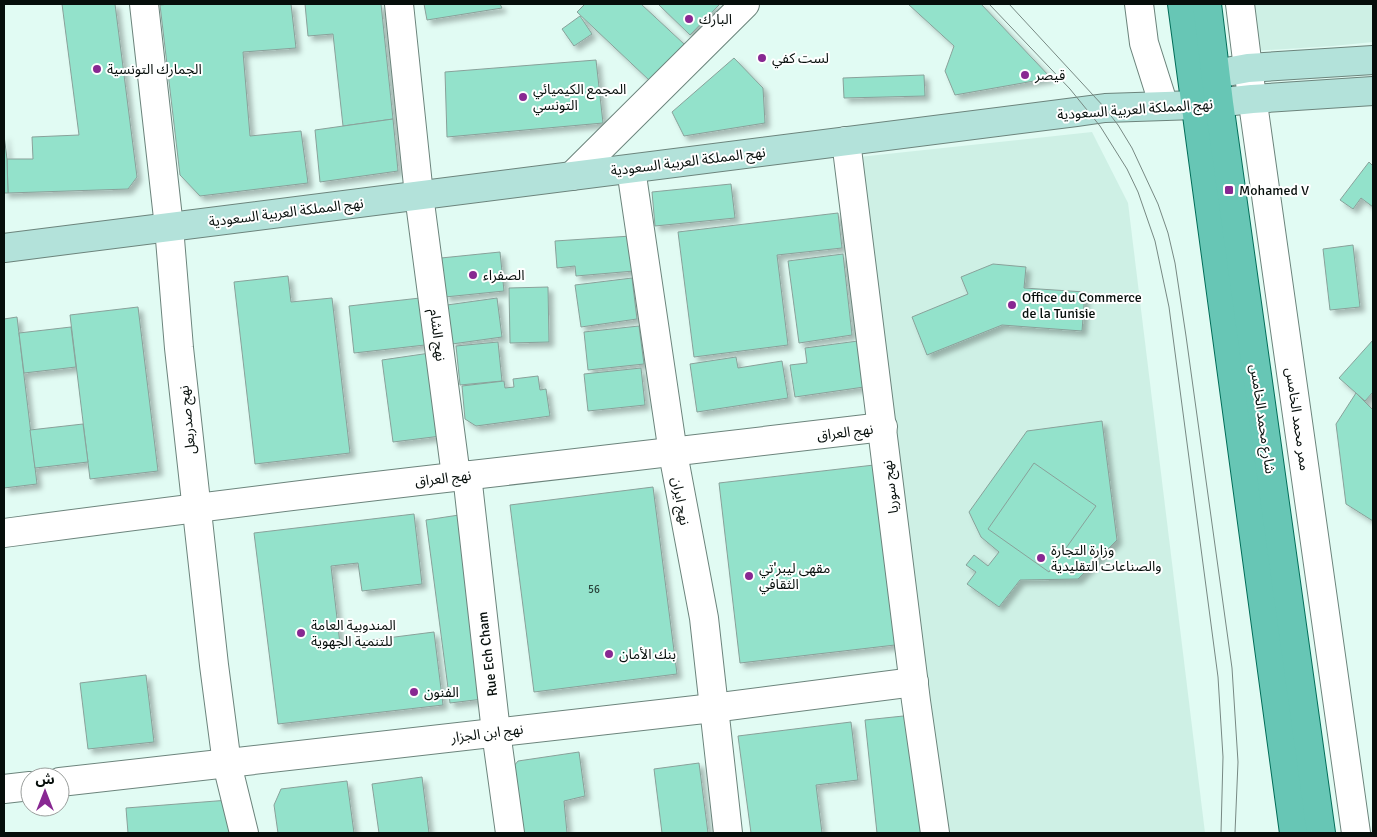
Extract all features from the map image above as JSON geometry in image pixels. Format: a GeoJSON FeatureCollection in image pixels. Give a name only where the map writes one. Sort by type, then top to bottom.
{"type":"FeatureCollection","features":[{"type":"Feature","properties":{"kind":"main road","name":"شارع محمد الخامس"},"geometry":{"type":"LineString","coordinates":[[1182,4],[1204,75],[1316,827]]}},
{"type":"Feature","properties":{"kind":"main road","name":"شارع محمد الخامس"},"geometry":{"type":"LineString","coordinates":[[1204,75],[1208,4]]}},
{"type":"Feature","properties":{"kind":"main road"},"geometry":{"type":"LineString","coordinates":[[1204,75],[1248,68],[1367,55]]}},
{"type":"Feature","properties":{"kind":"main road","name":"نهج المملكة العربية السعودية"},"geometry":{"type":"LineString","coordinates":[[4,248],[1105,108],[1208,104],[1252,99],[1373,91]]}},
{"type":"Feature","properties":{"kind":"main road","name":"شارع محمد الخامس"},"geometry":{"type":"LineString","coordinates":[[1208,104],[1294,833]]}},
{"type":"Feature","properties":{"kind":"street","name":"نهج صدربعل"},"geometry":{"type":"LineString","coordinates":[[144,4],[169,227],[178,348],[214,665],[227,764],[244,833]]}},
{"type":"Feature","properties":{"kind":"street","name":"نهج الشام"},"geometry":{"type":"LineString","coordinates":[[400,4],[420,195],[462,476]]}},
{"type":"Feature","properties":{"kind":"street"},"geometry":{"type":"LineString","coordinates":[[572,176],[745,4]]}},
{"type":"Feature","properties":{"kind":"street"},"geometry":{"type":"LineString","coordinates":[[1139,4],[1144,42],[1164,106]]}},
{"type":"Feature","properties":{"kind":"street","name":"ممر محمد الخامس"},"geometry":{"type":"LineString","coordinates":[[1240,4],[1356,833]]}},
{"type":"Feature","properties":{"kind":"street","name":"نهج سوريا"},"geometry":{"type":"LineString","coordinates":[[846,141],[934,833]]}},
{"type":"Feature","properties":{"kind":"street","name":"نهج ايران"},"geometry":{"type":"LineString","coordinates":[[631,169],[672,453],[704,618],[728,833]]}},
{"type":"Feature","properties":{"kind":"street","name":"نهج العراق"},"geometry":{"type":"LineString","coordinates":[[4,533],[196,507],[883,427]]}},
{"type":"Feature","properties":{"kind":"street","name":"Rue Ech Cham"},"geometry":{"type":"LineString","coordinates":[[462,476],[510,833]]}},
{"type":"Feature","properties":{"kind":"street","name":"نهج ابن الجزار"},"geometry":{"type":"LineString","coordinates":[[70,781],[713,708],[914,682]]}},
{"type":"Feature","properties":{"kind":"street"},"geometry":{"type":"LineString","coordinates":[[4,789],[20,787]]}},
{"type":"Feature","properties":{"kind":"shaded area"},"geometry":{"type":"Polygon","coordinates":[[[1246,4],[1373,4],[1373,42],[1252,51],[1246,4]]]}},
{"type":"Feature","properties":{"kind":"shaded area"},"geometry":{"type":"Polygon","coordinates":[[[1092,132],[1128,203],[1205,833],[946,833],[859,157],[1092,132]]]}},
{"type":"Feature","properties":{"kind":"building","name":"الجمارك التونسية"},"geometry":{"type":"Polygon","coordinates":[[[62,4],[115,4],[137,177],[128,189],[8,193],[7,159],[33,159],[32,137],[79,135],[62,4]]]}},
{"type":"Feature","properties":{"kind":"building"},"geometry":{"type":"Polygon","coordinates":[[[291,4],[296,48],[243,52],[250,136],[301,131],[308,183],[200,196],[180,175],[160,5],[291,4]]]}},
{"type":"Feature","properties":{"kind":"building"},"geometry":{"type":"Polygon","coordinates":[[[305,4],[381,4],[393,119],[343,126],[333,34],[308,36],[305,4]]]}},
{"type":"Feature","properties":{"kind":"building"},"geometry":{"type":"Polygon","coordinates":[[[424,4],[500,4],[502,8],[427,20],[424,4]]]}},
{"type":"Feature","properties":{"kind":"building"},"geometry":{"type":"Polygon","coordinates":[[[585,4],[641,4],[684,44],[650,81],[577,12],[585,4]]]}},
{"type":"Feature","properties":{"kind":"building","name":"البارك"},"geometry":{"type":"Polygon","coordinates":[[[658,4],[720,4],[690,35],[658,4]]]}},
{"type":"Feature","properties":{"kind":"building"},"geometry":{"type":"Polygon","coordinates":[[[908,4],[981,4],[1051,78],[955,95],[945,71],[954,46],[908,4]]]}},
{"type":"Feature","properties":{"kind":"building"},"geometry":{"type":"Polygon","coordinates":[[[580,16],[592,34],[574,46],[562,29],[580,16]]]}},
{"type":"Feature","properties":{"kind":"building"},"geometry":{"type":"Polygon","coordinates":[[[734,58],[763,88],[765,123],[684,136],[672,112],[734,58]]]}},
{"type":"Feature","properties":{"kind":"building","name":"المجمع الكيميائي التونسي"},"geometry":{"type":"Polygon","coordinates":[[[596,60],[603,123],[447,137],[445,72],[596,60]]]}},
{"type":"Feature","properties":{"kind":"building"},"geometry":{"type":"Polygon","coordinates":[[[924,75],[925,96],[844,98],[843,78],[924,75]]]}},
{"type":"Feature","properties":{"kind":"building"},"geometry":{"type":"Polygon","coordinates":[[[393,119],[398,171],[320,182],[315,130],[393,119]]]}},
{"type":"Feature","properties":{"kind":"building"},"geometry":{"type":"Polygon","coordinates":[[[4,135],[7,159],[8,193],[4,193],[4,135]]]}},
{"type":"Feature","properties":{"kind":"building"},"geometry":{"type":"Polygon","coordinates":[[[1369,162],[1373,166],[1373,207],[1361,198],[1353,209],[1340,200],[1369,162]]]}},
{"type":"Feature","properties":{"kind":"building"},"geometry":{"type":"Polygon","coordinates":[[[731,184],[735,218],[655,226],[652,192],[731,184]]]}},
{"type":"Feature","properties":{"kind":"building"},"geometry":{"type":"Polygon","coordinates":[[[838,213],[842,248],[777,255],[788,345],[694,357],[678,232],[838,213]]]}},
{"type":"Feature","properties":{"kind":"building"},"geometry":{"type":"Polygon","coordinates":[[[631,236],[634,271],[576,276],[575,266],[557,268],[555,241],[631,236]]]}},
{"type":"Feature","properties":{"kind":"building"},"geometry":{"type":"Polygon","coordinates":[[[1353,245],[1360,307],[1330,310],[1323,249],[1353,245]]]}},
{"type":"Feature","properties":{"kind":"building","name":"الصفراء"},"geometry":{"type":"Polygon","coordinates":[[[500,252],[504,291],[445,297],[441,258],[500,252]]]}},
{"type":"Feature","properties":{"kind":"building"},"geometry":{"type":"Polygon","coordinates":[[[843,254],[852,335],[799,343],[788,261],[843,254]]]}},
{"type":"Feature","properties":{"kind":"building","name":"Office du Commerce de la Tunisie"},"geometry":{"type":"Polygon","coordinates":[[[993,264],[1026,267],[1024,288],[1085,292],[1082,331],[1002,325],[927,355],[912,317],[968,294],[961,277],[993,264]]]}},
{"type":"Feature","properties":{"kind":"building"},"geometry":{"type":"Polygon","coordinates":[[[288,276],[291,302],[332,298],[350,453],[255,464],[234,282],[288,276]]]}},
{"type":"Feature","properties":{"kind":"building"},"geometry":{"type":"Polygon","coordinates":[[[632,278],[637,319],[581,327],[575,285],[632,278]]]}},
{"type":"Feature","properties":{"kind":"building"},"geometry":{"type":"Polygon","coordinates":[[[548,287],[549,342],[510,343],[509,288],[548,287]]]}},
{"type":"Feature","properties":{"kind":"building"},"geometry":{"type":"Polygon","coordinates":[[[420,298],[425,345],[354,353],[349,306],[420,298]]]}},
{"type":"Feature","properties":{"kind":"building"},"geometry":{"type":"Polygon","coordinates":[[[497,298],[502,337],[452,344],[447,305],[497,298]]]}},
{"type":"Feature","properties":{"kind":"building"},"geometry":{"type":"Polygon","coordinates":[[[138,307],[158,471],[90,479],[70,315],[138,307]]]}},
{"type":"Feature","properties":{"kind":"building"},"geometry":{"type":"Polygon","coordinates":[[[17,317],[37,484],[4,488],[4,319],[17,317]]]}},
{"type":"Feature","properties":{"kind":"building"},"geometry":{"type":"Polygon","coordinates":[[[639,326],[644,364],[588,370],[584,332],[639,326]]]}},
{"type":"Feature","properties":{"kind":"building"},"geometry":{"type":"Polygon","coordinates":[[[71,327],[76,367],[24,373],[19,333],[71,327]]]}},
{"type":"Feature","properties":{"kind":"building"},"geometry":{"type":"Polygon","coordinates":[[[1373,340],[1373,392],[1365,401],[1339,378],[1373,340]]]}},
{"type":"Feature","properties":{"kind":"building"},"geometry":{"type":"Polygon","coordinates":[[[858,341],[864,387],[795,397],[790,365],[807,363],[805,348],[858,341]]]}},
{"type":"Feature","properties":{"kind":"building"},"geometry":{"type":"Polygon","coordinates":[[[498,342],[502,381],[460,385],[456,346],[498,342]]]}},
{"type":"Feature","properties":{"kind":"building"},"geometry":{"type":"Polygon","coordinates":[[[430,353],[441,436],[393,442],[382,360],[430,353]]]}},
{"type":"Feature","properties":{"kind":"building"},"geometry":{"type":"Polygon","coordinates":[[[736,357],[738,368],[782,361],[788,398],[697,412],[690,364],[736,357]]]}},
{"type":"Feature","properties":{"kind":"building"},"geometry":{"type":"Polygon","coordinates":[[[641,368],[645,405],[588,411],[584,374],[641,368]]]}},
{"type":"Feature","properties":{"kind":"building"},"geometry":{"type":"Polygon","coordinates":[[[538,376],[540,390],[546,389],[550,416],[476,426],[465,419],[462,386],[504,381],[505,388],[514,387],[513,379],[538,376]]]}},
{"type":"Feature","properties":{"kind":"building"},"geometry":{"type":"Polygon","coordinates":[[[1356,393],[1373,410],[1373,521],[1346,504],[1336,424],[1356,393]]]}},
{"type":"Feature","properties":{"kind":"building"},"geometry":{"type":"Polygon","coordinates":[[[1102,421],[1117,540],[1078,579],[1020,580],[999,607],[967,584],[976,572],[966,565],[974,555],[988,566],[999,552],[981,537],[969,512],[1027,431],[1102,421]]]}},
{"type":"Feature","properties":{"kind":"building"},"geometry":{"type":"Polygon","coordinates":[[[83,424],[88,462],[35,468],[30,430],[83,424]]]}},
{"type":"Feature","properties":{"kind":"building"},"geometry":{"type":"Polygon","coordinates":[[[1034,463],[1096,506],[1049,572],[988,529],[1034,463]]]}},
{"type":"Feature","properties":{"kind":"building"},"geometry":{"type":"Polygon","coordinates":[[[874,465],[895,645],[740,663],[719,483],[874,465]]]}},
{"type":"Feature","properties":{"kind":"building"},"geometry":{"type":"Polygon","coordinates":[[[653,487],[677,674],[534,692],[510,505],[653,487]]]}},
{"type":"Feature","properties":{"kind":"building"},"geometry":{"type":"Polygon","coordinates":[[[414,514],[422,584],[362,591],[358,563],[331,566],[340,644],[434,632],[443,705],[278,724],[254,533],[414,514]]]}},
{"type":"Feature","properties":{"kind":"building"},"geometry":{"type":"Polygon","coordinates":[[[459,515],[483,699],[450,703],[426,520],[459,515]]]}},
{"type":"Feature","properties":{"kind":"building"},"geometry":{"type":"Polygon","coordinates":[[[146,675],[154,742],[88,749],[80,683],[146,675]]]}},
{"type":"Feature","properties":{"kind":"building"},"geometry":{"type":"Polygon","coordinates":[[[913,715],[925,833],[877,833],[865,720],[913,715]]]}},
{"type":"Feature","properties":{"kind":"building"},"geometry":{"type":"Polygon","coordinates":[[[851,722],[858,780],[816,785],[822,833],[751,833],[738,736],[851,722]]]}},
{"type":"Feature","properties":{"kind":"building"},"geometry":{"type":"Polygon","coordinates":[[[579,752],[585,796],[564,801],[567,833],[518,833],[509,772],[518,761],[579,752]]]}},
{"type":"Feature","properties":{"kind":"building"},"geometry":{"type":"Polygon","coordinates":[[[699,763],[708,833],[662,833],[654,769],[699,763]]]}},
{"type":"Feature","properties":{"kind":"building"},"geometry":{"type":"Polygon","coordinates":[[[422,777],[429,833],[379,833],[372,784],[422,777]]]}},
{"type":"Feature","properties":{"kind":"building"},"geometry":{"type":"Polygon","coordinates":[[[347,781],[354,833],[278,833],[274,805],[281,789],[347,781]]]}},
{"type":"Feature","properties":{"kind":"building"},"geometry":{"type":"Polygon","coordinates":[[[229,800],[232,833],[128,833],[126,808],[229,800]]]}},
{"type":"Feature","properties":{"kind":"tram line"},"geometry":{"type":"LineString","coordinates":[[989,4],[1070,89],[1100,126],[1127,169],[1138,192],[1155,241],[1169,307],[1218,677],[1223,757],[1221,833]]}},
{"type":"Feature","properties":{"kind":"tram line"},"geometry":{"type":"LineString","coordinates":[[1009,4],[1105,108],[1118,125],[1132,148],[1158,204],[1168,233],[1175,263],[1186,336],[1232,668],[1238,762],[1235,833]]}},
{"type":"Feature","properties":{"kind":"place","name":"البارك"},"geometry":{"type":"Point","coordinates":[689,19]}},
{"type":"Feature","properties":{"kind":"place","name":"لست كفي"},"geometry":{"type":"Point","coordinates":[762,58]}},
{"type":"Feature","properties":{"kind":"place","name":"الجمارك التونسية"},"geometry":{"type":"Point","coordinates":[97,69]}},
{"type":"Feature","properties":{"kind":"place","name":"قيصر"},"geometry":{"type":"Point","coordinates":[1025,75]}},
{"type":"Feature","properties":{"kind":"place","name":"المجمع الكيميائي التونسي"},"geometry":{"type":"Point","coordinates":[523,97]}},
{"type":"Feature","properties":{"kind":"place","name":"Mohamed V"},"geometry":{"type":"Point","coordinates":[1229,190]}},
{"type":"Feature","properties":{"kind":"place","name":"الصفراء"},"geometry":{"type":"Point","coordinates":[473,275]}},
{"type":"Feature","properties":{"kind":"place","name":"Office du Commerce de la Tunisie"},"geometry":{"type":"Point","coordinates":[1012,305]}},
{"type":"Feature","properties":{"kind":"place","name":"وزارة التجارة والصناعات التقليدية"},"geometry":{"type":"Point","coordinates":[1041,558]}},
{"type":"Feature","properties":{"kind":"place","name":"مقهى ليبر'تي الثقافي"},"geometry":{"type":"Point","coordinates":[749,576]}},
{"type":"Feature","properties":{"kind":"place","name":"المندوبية العامة للتنمية الجهوية"},"geometry":{"type":"Point","coordinates":[301,633]}},
{"type":"Feature","properties":{"kind":"place","name":"بنك الأمان"},"geometry":{"type":"Point","coordinates":[609,654]}},
{"type":"Feature","properties":{"kind":"place","name":"الفنون"},"geometry":{"type":"Point","coordinates":[414,692]}}]}
